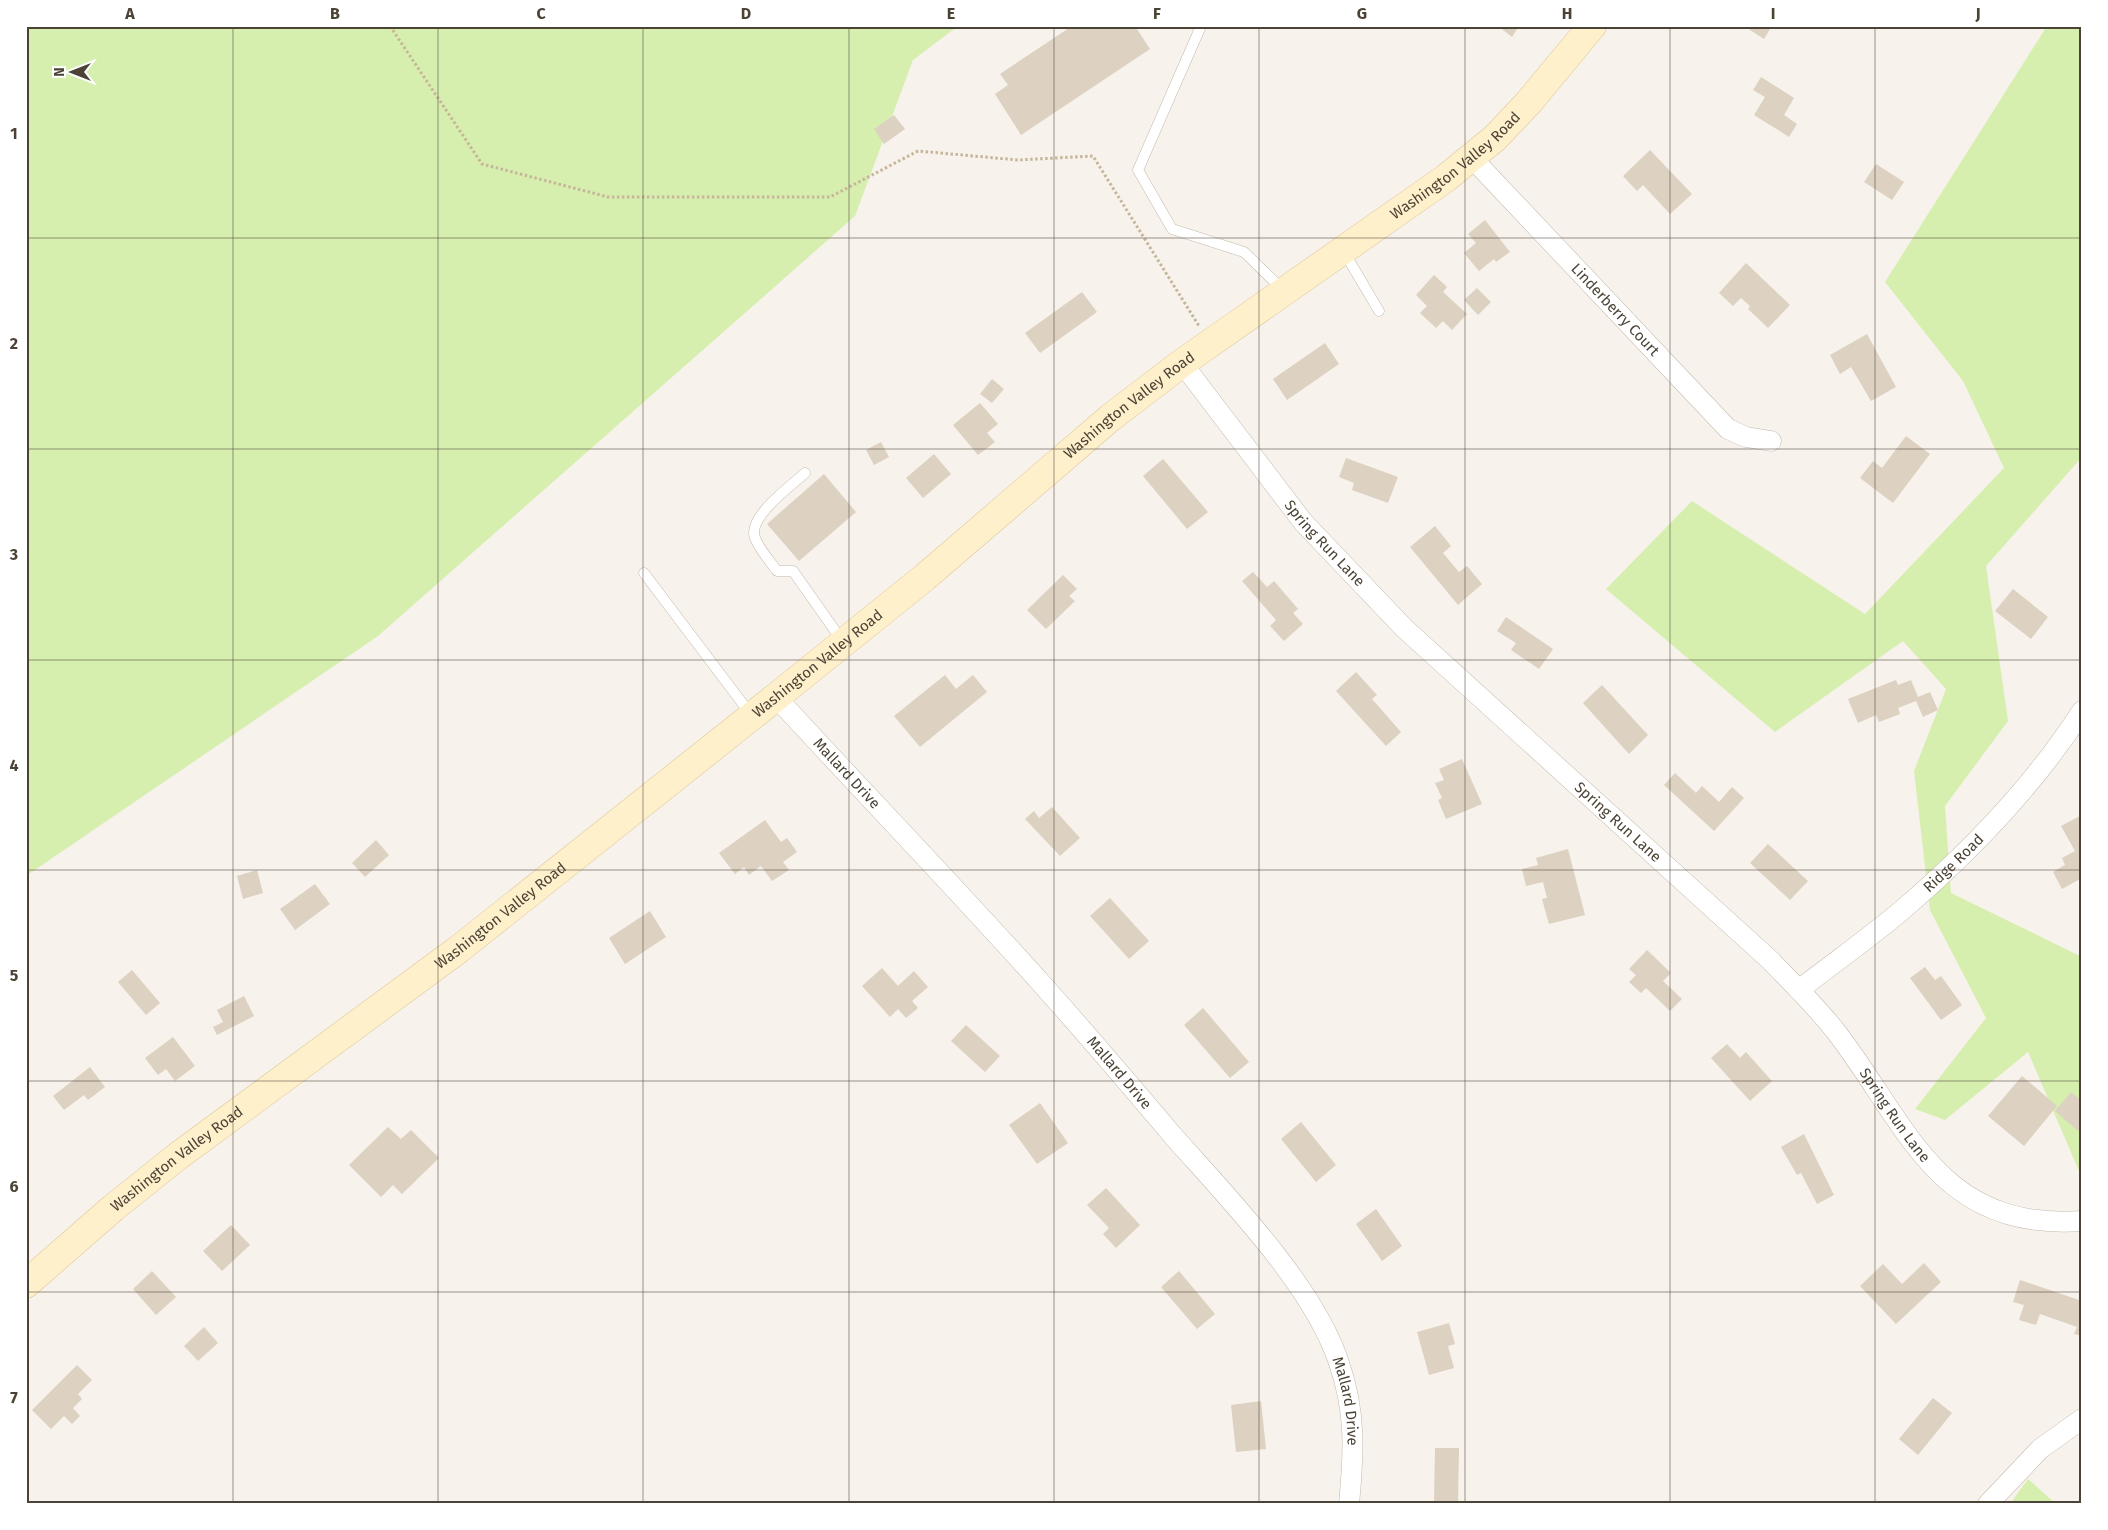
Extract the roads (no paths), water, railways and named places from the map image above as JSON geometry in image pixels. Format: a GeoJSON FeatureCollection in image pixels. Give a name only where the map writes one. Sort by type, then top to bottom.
{"type":"FeatureCollection","features":[{"type":"Feature","properties":{"kind":"street","name":"Washington Valley Road"},"geometry":{"type":"LineString","coordinates":[[26,1284],[113,1208],[178,1156],[460,949],[776,697],[925,577],[1110,418],[1182,363],[1344,251],[1496,138],[1529,102],[1592,26]]}},
{"type":"Feature","properties":{"kind":"street","name":"Linderberry Court"},"geometry":{"type":"LineString","coordinates":[[1471,157],[1728,429],[1746,437],[1771,441]]}},
{"type":"Feature","properties":{"kind":"street","name":"Spring Run Lane"},"geometry":{"type":"LineString","coordinates":[[1182,363],[1303,522],[1404,628],[1770,960],[1798,990],[1836,1032],[1910,1142],[1930,1165],[1966,1196],[1990,1209],[2037,1220],[2082,1220]]}},
{"type":"Feature","properties":{"kind":"street","name":"Mallard Drive"},"geometry":{"type":"LineString","coordinates":[[776,697],[1041,983],[1239,1212],[1294,1281],[1319,1319],[1339,1361],[1351,1409],[1354,1452],[1349,1504]]}},
{"type":"Feature","properties":{"kind":"street","name":"Ridge Road"},"geometry":{"type":"LineString","coordinates":[[1798,990],[1901,911],[1963,855],[2009,807],[2056,751],[2082,711]]}},
{"type":"Feature","properties":{"kind":"street"},"geometry":{"type":"LineString","coordinates":[[1988,1504],[2040,1449],[2082,1419]]}},
{"type":"Feature","properties":{"kind":"lane"},"geometry":{"type":"LineString","coordinates":[[1201,26],[1138,170],[1172,229],[1244,252],[1285,291]]}},
{"type":"Feature","properties":{"kind":"lane"},"geometry":{"type":"LineString","coordinates":[[1344,251],[1380,311]]}},
{"type":"Feature","properties":{"kind":"lane"},"geometry":{"type":"LineString","coordinates":[[805,473],[758,516],[754,532],[755,539],[777,571],[793,570],[844,642]]}},
{"type":"Feature","properties":{"kind":"lane"},"geometry":{"type":"LineString","coordinates":[[644,573],[752,716]]}}]}
